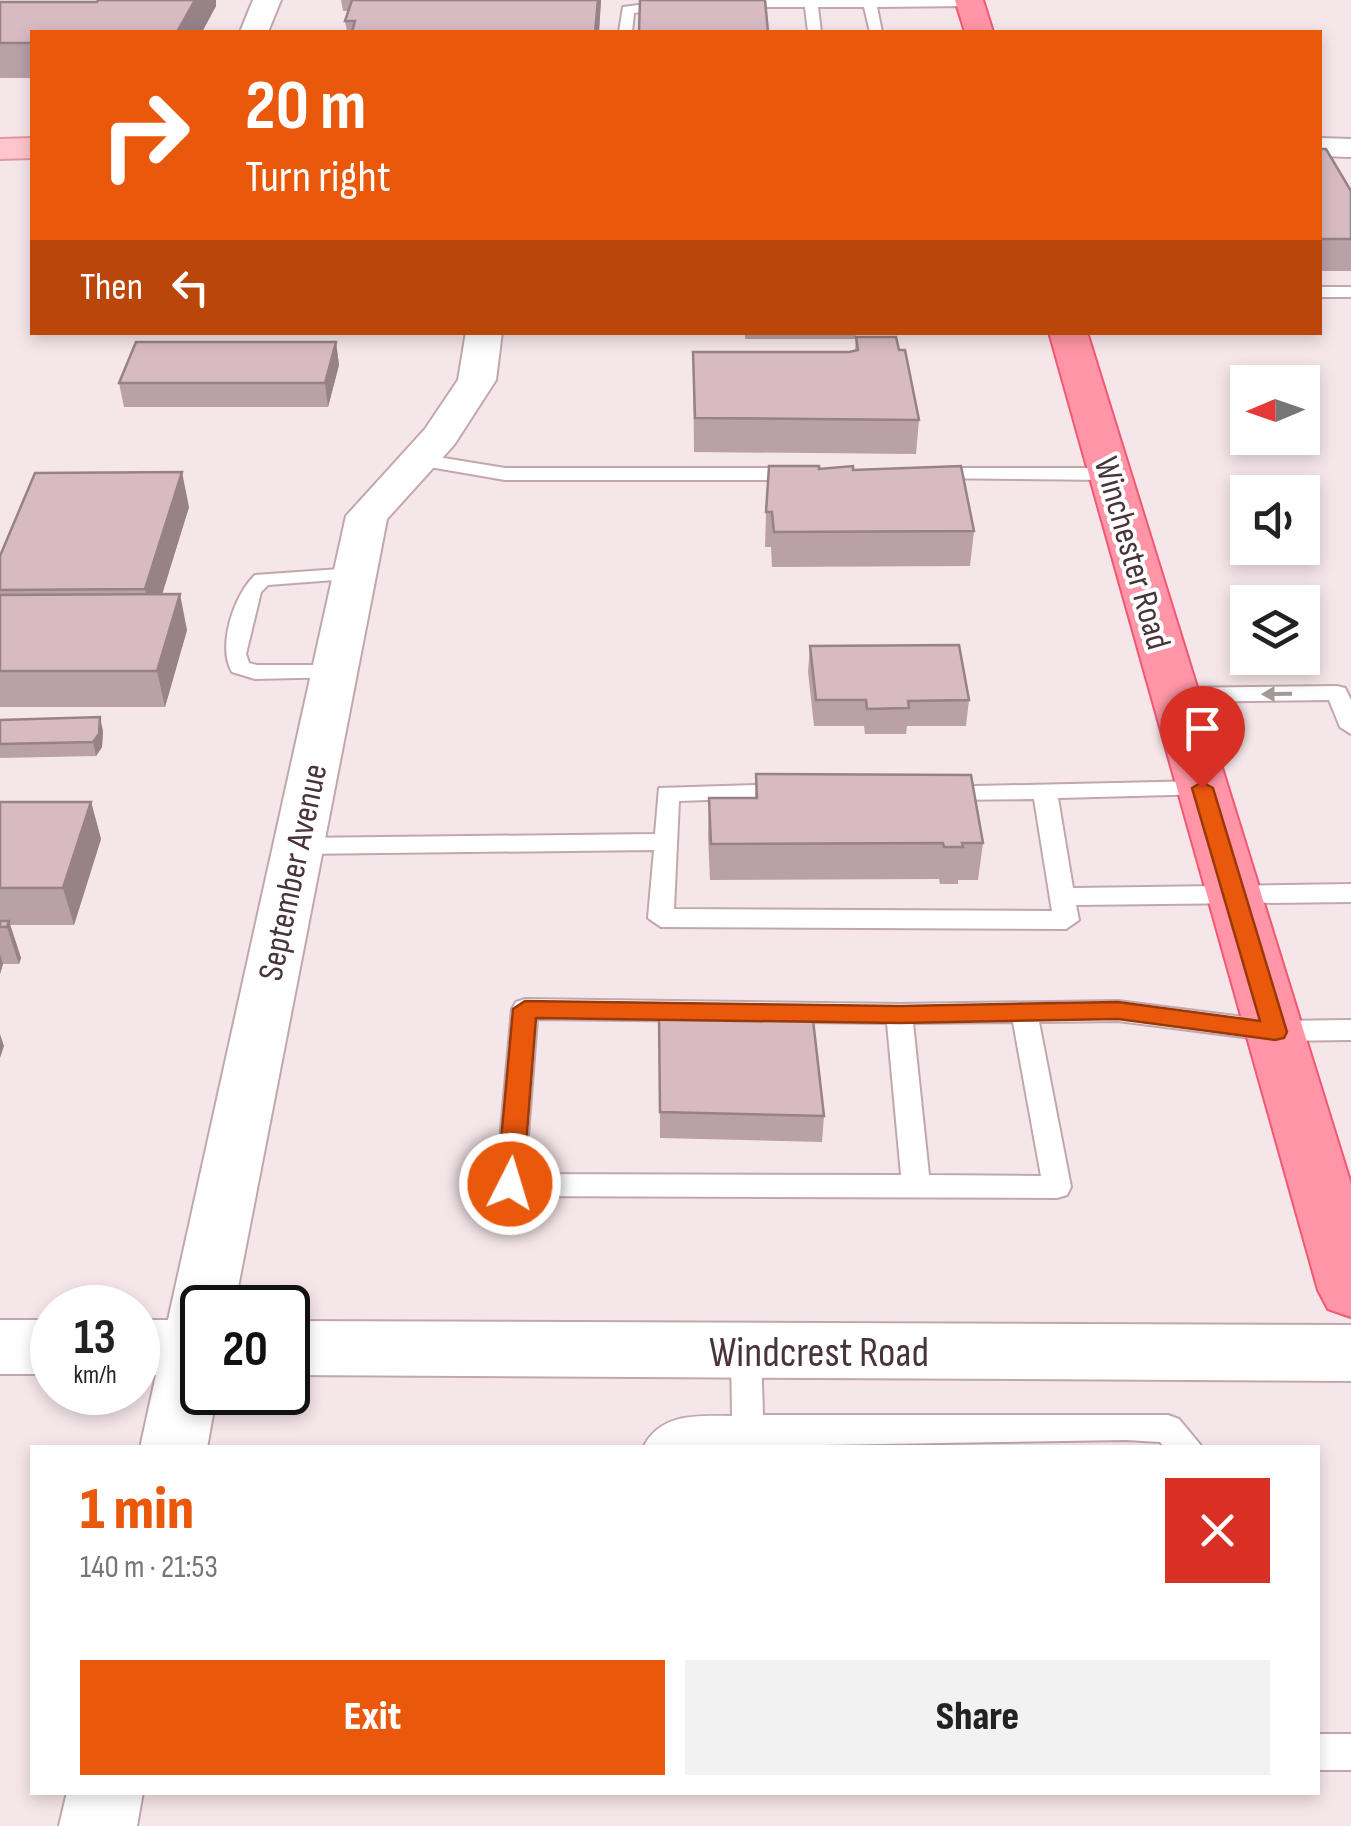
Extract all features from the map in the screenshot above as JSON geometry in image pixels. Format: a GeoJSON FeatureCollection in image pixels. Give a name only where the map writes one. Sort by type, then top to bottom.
{"type":"FeatureCollection","features":[{"type":"Feature","properties":{"kind":"main road"},"geometry":{"type":"LineString","coordinates":[[969,1],[978,30]]}},
{"type":"Feature","properties":{"kind":"main road","name":"Winchester Road"},"geometry":{"type":"LineString","coordinates":[[1069,335],[1275,1032],[1334,1171],[1351,1290]]}},
{"type":"Feature","properties":{"kind":"street"},"geometry":{"type":"LineString","coordinates":[[255,30],[267,0]]}},
{"type":"Feature","properties":{"kind":"street"},"geometry":{"type":"LineString","coordinates":[[0,149],[30,148]]}},
{"type":"Feature","properties":{"kind":"street"},"geometry":{"type":"LineString","coordinates":[[1322,148],[1351,148]]}},
{"type":"Feature","properties":{"kind":"street","name":"September Avenue"},"geometry":{"type":"LineString","coordinates":[[174,1445],[178,1348],[298,846],[367,516],[440,437],[476,380],[484,335]]}},
{"type":"Feature","properties":{"kind":"street"},"geometry":{"type":"LineString","coordinates":[[0,1347],[30,1347]]}},
{"type":"Feature","properties":{"kind":"street","name":"Windcrest Road"},"geometry":{"type":"LineString","coordinates":[[310,1348],[1351,1353]]}},
{"type":"Feature","properties":{"kind":"street"},"geometry":{"type":"LineString","coordinates":[[98,1826],[104,1795]]}},
{"type":"Feature","properties":{"kind":"lane"},"geometry":{"type":"LineString","coordinates":[[719,4],[969,1]]}},
{"type":"Feature","properties":{"kind":"lane"},"geometry":{"type":"LineString","coordinates":[[811,2],[814,30]]}},
{"type":"Feature","properties":{"kind":"lane"},"geometry":{"type":"LineString","coordinates":[[870,2],[876,30]]}},
{"type":"Feature","properties":{"kind":"lane"},"geometry":{"type":"LineString","coordinates":[[626,30],[628,10],[645,5],[682,4]]}},
{"type":"Feature","properties":{"kind":"lane"},"geometry":{"type":"LineString","coordinates":[[1322,292],[1351,292]]}},
{"type":"Feature","properties":{"kind":"lane"},"geometry":{"type":"LineString","coordinates":[[420,460],[505,474],[817,474]]}},
{"type":"Feature","properties":{"kind":"lane"},"geometry":{"type":"LineString","coordinates":[[914,474],[1110,474]]}},
{"type":"Feature","properties":{"kind":"lane"},"geometry":{"type":"LineString","coordinates":[[334,672],[255,672],[240,667],[235,654],[251,590],[262,579],[354,574]]}},
{"type":"Feature","properties":{"kind":"lane"},"geometry":{"type":"LineString","coordinates":[[1175,695],[1344,693],[1351,728]]}},
{"type":"Feature","properties":{"kind":"lane"},"geometry":{"type":"LineString","coordinates":[[906,792],[1202,788]]}},
{"type":"Feature","properties":{"kind":"lane"},"geometry":{"type":"LineString","coordinates":[[806,792],[667,793],[661,918],[1066,920],[1045,791]]}},
{"type":"Feature","properties":{"kind":"lane"},"geometry":{"type":"LineString","coordinates":[[298,846],[667,842]]}},
{"type":"Feature","properties":{"kind":"lane"},"geometry":{"type":"LineString","coordinates":[[1062,897],[1351,893]]}},
{"type":"Feature","properties":{"kind":"lane"},"geometry":{"type":"LineString","coordinates":[[1024,1012],[1057,1187],[510,1184],[525,1009],[900,1014],[1024,1012],[1118,1011],[1275,1032],[1351,1030]]}},
{"type":"Feature","properties":{"kind":"lane"},"geometry":{"type":"LineString","coordinates":[[900,1014],[916,1186]]}},
{"type":"Feature","properties":{"kind":"lane"},"geometry":{"type":"LineString","coordinates":[[746,1350],[748,1430]]}},
{"type":"Feature","properties":{"kind":"lane"},"geometry":{"type":"LineString","coordinates":[[663,1445],[683,1430],[1126,1426],[1168,1429],[1184,1445]]}},
{"type":"Feature","properties":{"kind":"lane"},"geometry":{"type":"LineString","coordinates":[[1320,1752],[1351,1752]]}},
{"type":"Feature","properties":{"kind":"building"},"geometry":{"type":"Polygon","coordinates":[[[195,0],[178,30],[30,30],[30,43],[0,43],[0,2],[195,0]]]}},
{"type":"Feature","properties":{"kind":"building"},"geometry":{"type":"Polygon","coordinates":[[[352,0],[598,0],[595,30],[353,30],[355,21],[345,21],[352,0]]]}},
{"type":"Feature","properties":{"kind":"building"},"geometry":{"type":"Polygon","coordinates":[[[640,0],[765,0],[768,30],[639,30],[640,0]]]}},
{"type":"Feature","properties":{"kind":"building"},"geometry":{"type":"Polygon","coordinates":[[[1322,149],[1326,149],[1351,191],[1351,239],[1322,239],[1322,149]]]}},
{"type":"Feature","properties":{"kind":"building"},"geometry":{"type":"Polygon","coordinates":[[[856,337],[896,337],[899,350],[905,350],[919,420],[695,418],[693,352],[849,352],[858,350],[856,337]]]}},
{"type":"Feature","properties":{"kind":"building"},"geometry":{"type":"Polygon","coordinates":[[[136,342],[336,342],[325,383],[119,383],[136,342]]]}},
{"type":"Feature","properties":{"kind":"building"},"geometry":{"type":"Polygon","coordinates":[[[769,466],[853,466],[853,470],[961,466],[974,531],[774,532],[772,512],[766,512],[769,466]]]}},
{"type":"Feature","properties":{"kind":"building"},"geometry":{"type":"Polygon","coordinates":[[[182,472],[145,589],[0,590],[0,556],[35,473],[182,472]]]}},
{"type":"Feature","properties":{"kind":"building"},"geometry":{"type":"Polygon","coordinates":[[[180,594],[157,671],[0,671],[0,595],[180,594]]]}},
{"type":"Feature","properties":{"kind":"building"},"geometry":{"type":"Polygon","coordinates":[[[959,645],[969,700],[908,701],[909,708],[867,709],[866,700],[816,700],[810,646],[959,645]]]}},
{"type":"Feature","properties":{"kind":"building"},"geometry":{"type":"Polygon","coordinates":[[[100,717],[99,734],[93,742],[0,744],[0,720],[100,717]]]}},
{"type":"Feature","properties":{"kind":"building"},"geometry":{"type":"Polygon","coordinates":[[[756,774],[971,775],[983,843],[962,843],[963,847],[944,847],[943,843],[711,844],[709,798],[757,798],[756,774]]]}},
{"type":"Feature","properties":{"kind":"building"},"geometry":{"type":"Polygon","coordinates":[[[0,802],[91,802],[63,888],[0,888],[0,802]]]}},
{"type":"Feature","properties":{"kind":"building"},"geometry":{"type":"Polygon","coordinates":[[[812,1011],[824,1116],[660,1112],[659,1014],[812,1011]]]}},
{"type":"Feature","properties":{"kind":"route"},"geometry":{"type":"LineString","coordinates":[[510,1184],[525,1009],[900,1014],[1118,1011],[1275,1032],[1202,788]]}}]}
